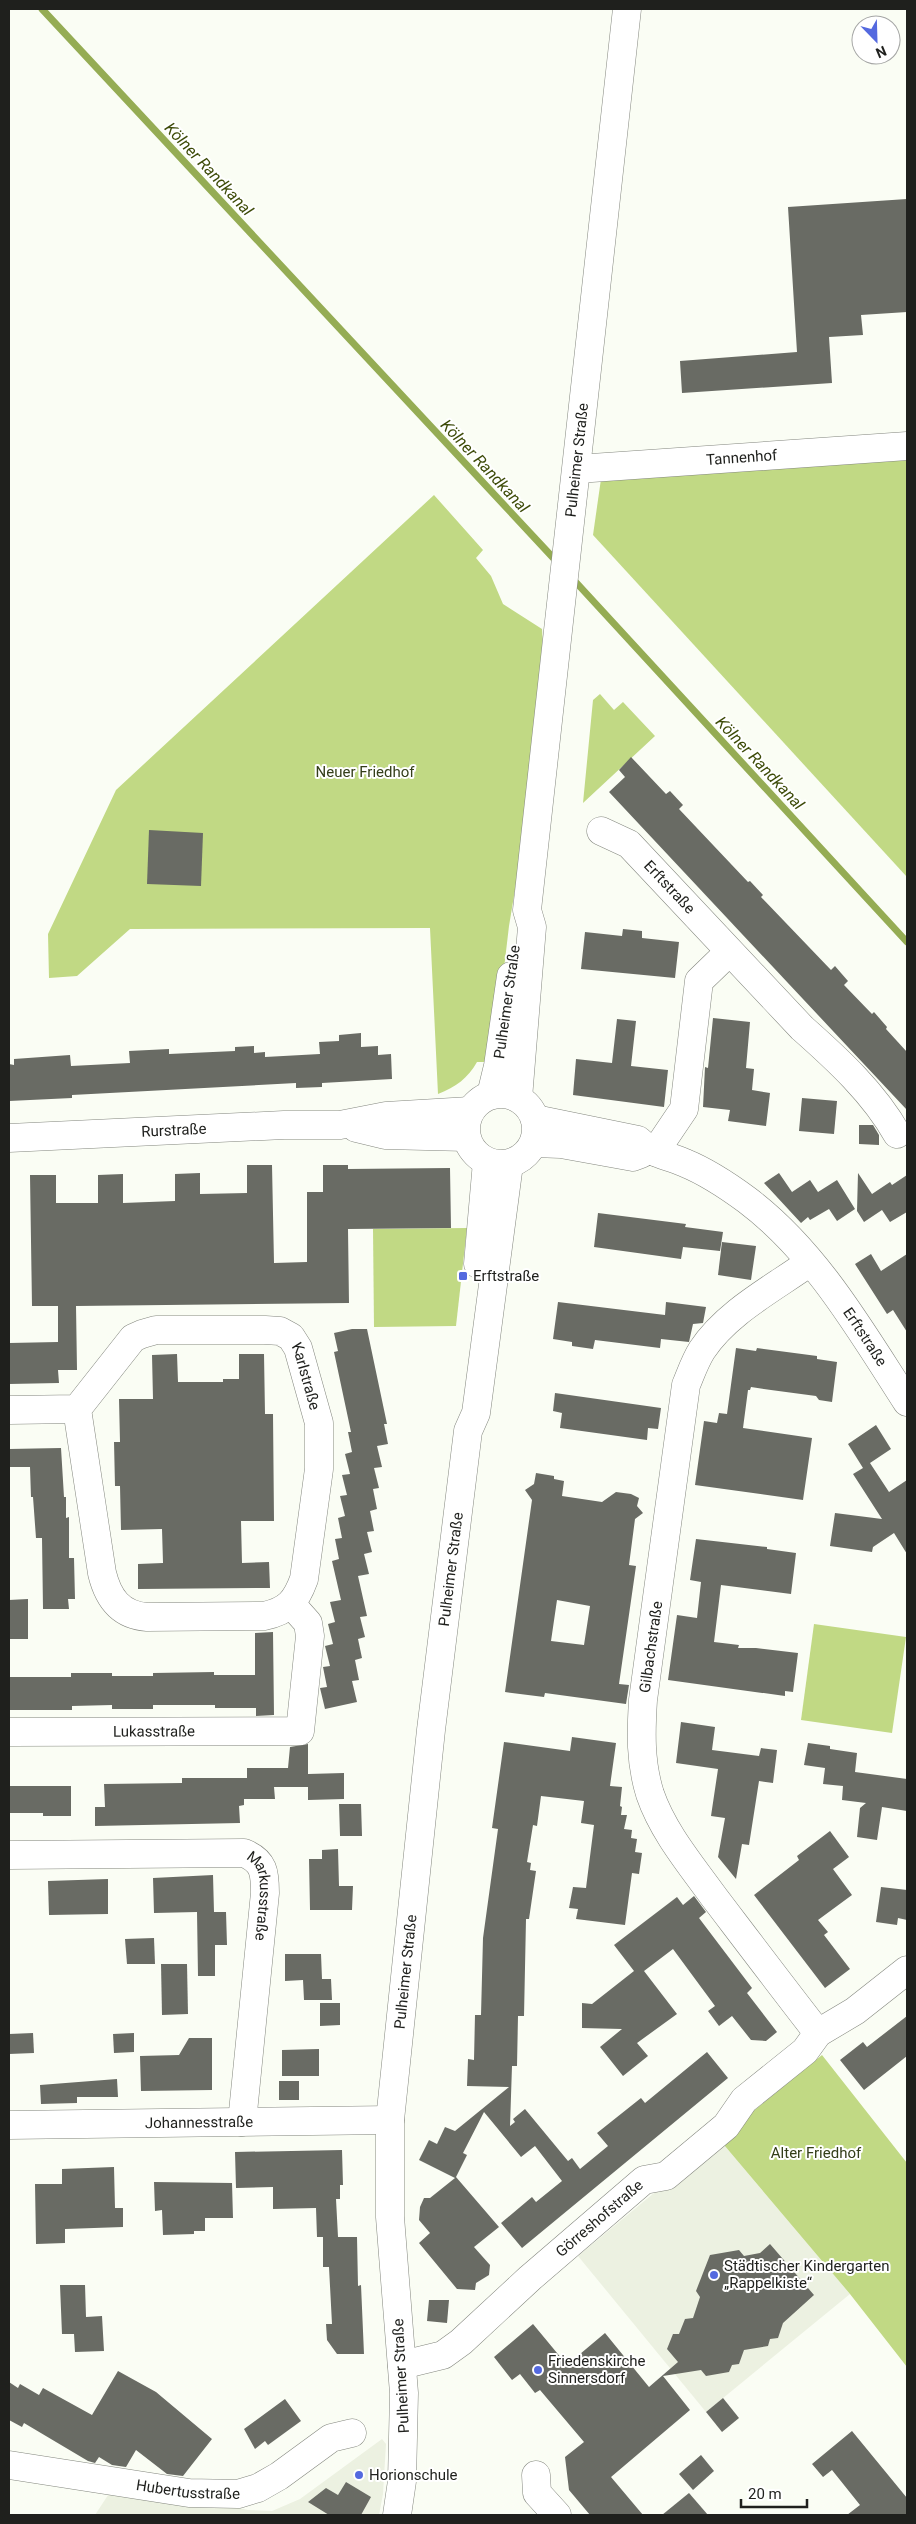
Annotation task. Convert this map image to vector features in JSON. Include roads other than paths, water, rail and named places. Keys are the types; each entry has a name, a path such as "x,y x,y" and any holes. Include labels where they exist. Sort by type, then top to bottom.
{"street":[{"name":"Pulheimer Straße","path":"492,1095 518,927 527,910 627,9"},
{"name":"Tannenhof","path":"577,469 907,446"},
{"name":"Erftstraße","path":"601,831 629,844 729,952 879,1105 897,1134"},
{"name":"Pulheimer Straße","path":"518,1098 532,927 527,910"},
{"path":"652,1152 684,1109 699,981 729,952"},
{"path":"505,1094 518,1098 528,1107 534,1131 520,1160 498,1163 474,1152 468,1124 479,1101 492,1095 505,1094"},
{"name":"Rurstraße","path":"9,1138 284,1125 340,1125 386,1116 468,1124"},
{"name":"Erftstraße","path":"534,1131 638,1140 652,1152 686,1163 737,1193 777,1227 810,1262 855,1321 907,1402"},
{"name":"Pulheimer Straße","path":"397,2515 402,2481 404,2435 402,2365 390,2217 390,2120 431,1730 468,1431 462,1415 498,1163"},
{"name":"Gilbachstraße","path":"810,1262 750,1304 716,1334 702,1350 686,1385 643,1700 641,1737 642,1758 651,1794 670,1835 818,2033"},
{"name":"Karlstraße","path":"77,1409 133,1338 142,1334 156,1330 265,1330 280,1331 291,1336 303,1358 319,1423 320,1447 304,1579 298,1596 291,1604"},
{"path":"9,1410 77,1409 102,1573 106,1590 119,1608 138,1616 264,1616 279,1613 291,1604"},
{"name":"Lukasstraße","path":"9,1732 300,1731 310,1636 308,1623 291,1604"},
{"name":"Markusstraße","path":"9,1855 244,1853 260,1862 264,1869 265,1892 242,2122"},
{"name":"Görreshofstraße","path":"402,2365 443,2355 461,2342 530,2278 644,2180 666,2176 726,2126 744,2100 805,2051 818,2033 855,2011 907,1970"},
{"name":"Johannesstraße","path":"9,2125 390,2120"},
{"name":"Hubertusstraße","path":"9,2465 189,2492 238,2494 258,2488 279,2476 332,2438 352,2433"},
{"path":"536,2475 537,2493 558,2515"}],"waterway":[{"name":"Kölner Randkanal","path":"42,9 558,563"},
{"name":"Kölner Randkanal","path":"572,578 907,942"}],"place":[{"name":"Erftstraße","path":"463,1276"},
{"name":"Städtischer Kindergarten „Rappelkiste“","path":"714,2275"},
{"name":"Friedenskirche Sinnersdorf","path":"538,2370"},
{"name":"Horionschule","path":"359,2475"}],"park label":[{"name":"Neuer Friedhof","path":"365,772"},
{"name":"Alter Friedhof","path":"816,2153"}]}
